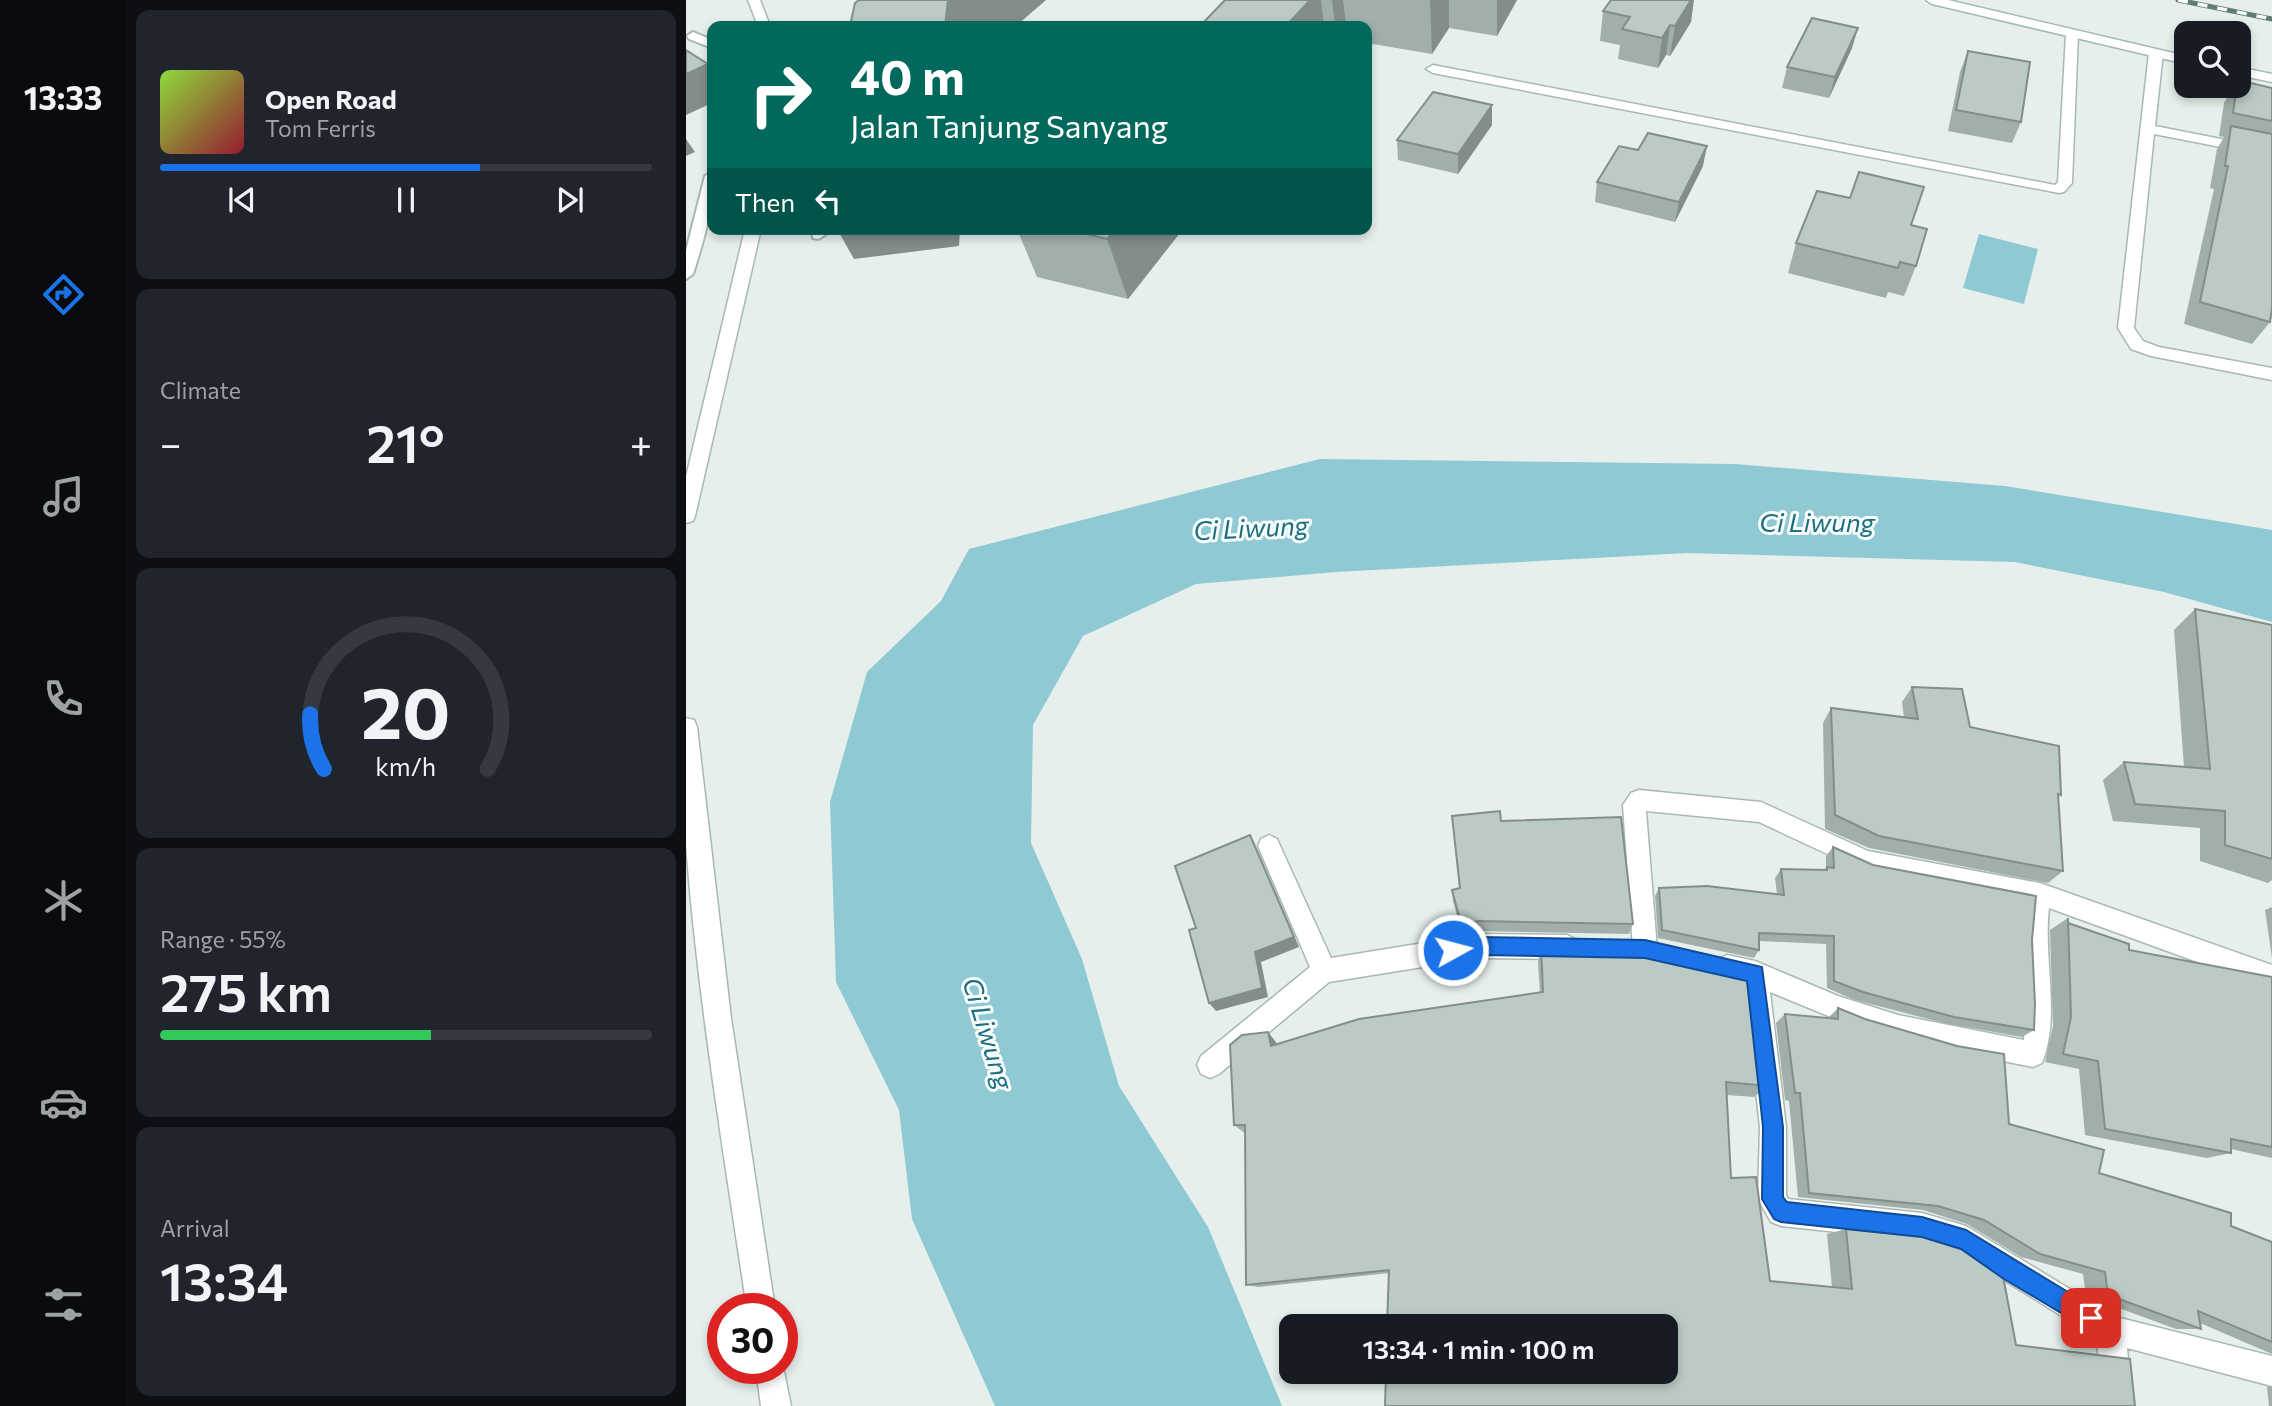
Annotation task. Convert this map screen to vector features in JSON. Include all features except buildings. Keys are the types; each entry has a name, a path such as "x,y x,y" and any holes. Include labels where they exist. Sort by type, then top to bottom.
{"street":[{"path":"754,0 762,21"},
{"path":"1932,0 2174,57"},
{"path":"1433,69 2059,189 2065,183 2072,34"},
{"path":"2156,53 2126,328 2137,345 2157,352 2272,374 2272,359"},
{"path":"2251,74 2272,78"},
{"path":"2146,128 2272,153"},
{"path":"686,516 752,235"},
{"path":"686,727 695,835 725,1081 758,1293"},
{"path":"1645,949 1634,805 1640,800 1761,812 1866,861 2040,894 2271,983"},
{"path":"1269,846 1324,971"},
{"path":"1706,962 1755,974 1854,1014 1943,1040 2034,1055 2040,1038 2035,962 2036,914 2040,894"},
{"path":"1210,1065 1324,971 1479,946 1590,948"},
{"path":"1618,948 1645,949 1670,954"},
{"path":"1755,974 1773,1127 1772,1199 1781,1212 1922,1227 1966,1240 2012,1272 2111,1330 2272,1371"},
{"path":"2111,1330 2117,1406"},
{"path":"773,1384 776,1406"}],"lane":[{"path":"693,36 707,42"},
{"path":"686,274 707,199"}],"water":[{"path":"1979,234 2038,249 2024,304 1963,288"},
{"name":"Ci Liwung","path":"1320,459 1735,464 2005,486 2272,530 2272,622 2164,592 2015,562 1687,553 1336,572 1196,584 1083,636 1033,725 1031,843 1082,959 1119,1086 1208,1227 1282,1406 995,1406 912,1219 899,1110 836,982 830,802 867,672 941,601 969,549"}],"railway":[{"path":"2178,0 2272,19"}],"route":[{"path":"1453,950 1479,946 1645,949 1755,974 1773,1127 1772,1199 1781,1212 1922,1227 1966,1240 2012,1272 2091,1318"}]}
